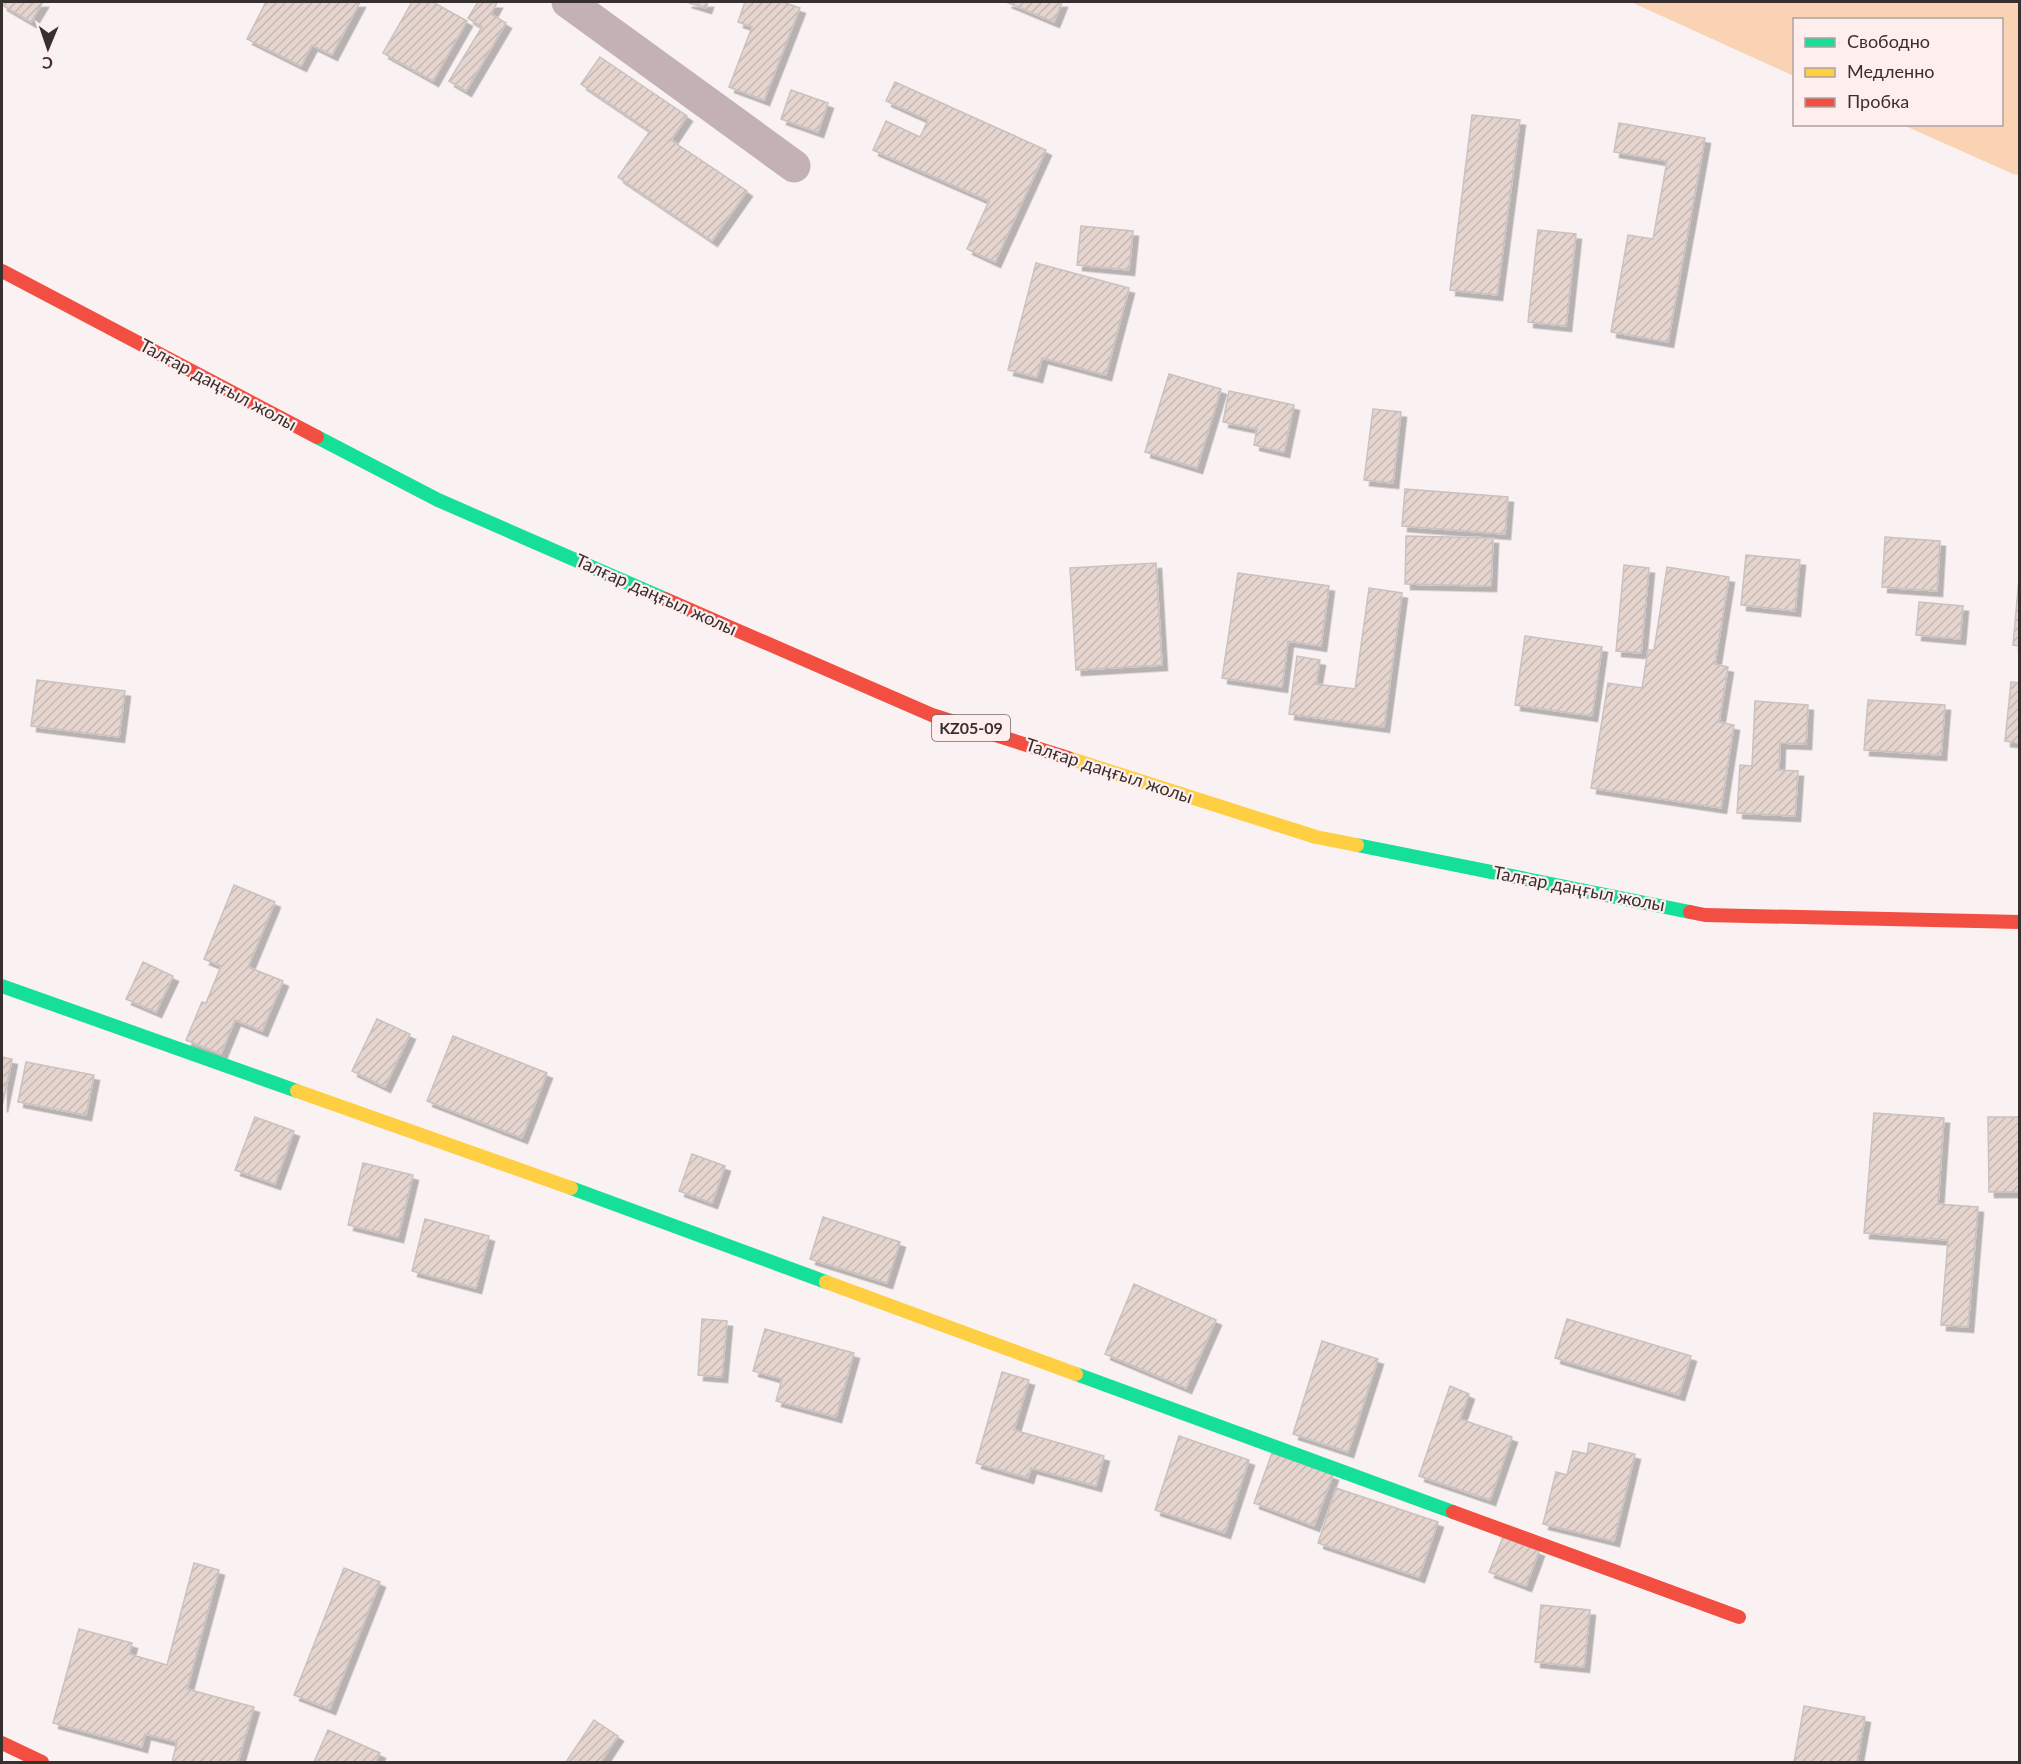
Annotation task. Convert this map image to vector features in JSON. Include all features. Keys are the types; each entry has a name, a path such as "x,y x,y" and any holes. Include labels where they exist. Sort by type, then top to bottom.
{"main road":[{"name":"Талғар даңғыл жолы","path":"2,271 438,500 932,715 1316,837 1704,915 2019,922"},
{"path":"2,986 546,1179 1739,1617"},
{"path":"2,1743 42,1762"}],"street":[{"path":"568,2 794,166"}],"shaded area":[{"path":"1631,2 2019,2 2019,175 1905,126 2003,126 2003,18 1793,18 1793,76"}],"building":[{"path":"2,2 43,2 31,22 2,5"},
{"path":"266,2 360,2 332,55 312,45 301,66 247,39"},
{"path":"412,2 433,2 467,21 433,81 383,53"},
{"path":"478,2 497,3 491,14 506,23 466,91 449,81 482,27 468,18"},
{"path":"686,2 708,2 706,8"},
{"path":"745,2 782,2 800,8 764,100 729,87 752,27 738,22"},
{"path":"1006,2 1062,2 1054,22"},
{"path":"600,57 687,116 671,140 747,191 712,241 618,177 650,131 581,84"},
{"path":"895,82 1046,150 995,262 967,249 989,201 873,150 886,121 920,137 928,120 886,101"},
{"path":"791,90 828,103 818,132 781,119"},
{"path":"1472,115 1520,120 1497,295 1450,290"},
{"path":"1619,123 1705,138 1668,342 1611,332 1628,235 1653,239 1667,161 1614,152"},
{"path":"1081,226 1133,231 1129,270 1077,265"},
{"path":"1538,230 1576,234 1566,326 1528,322"},
{"path":"1036,263 1129,288 1106,375 1042,358 1037,377 1008,370"},
{"path":"1169,374 1221,389 1197,468 1145,452"},
{"path":"1229,391 1294,405 1284,452 1254,445 1257,429 1223,422"},
{"path":"1373,409 1401,412 1393,483 1364,480"},
{"path":"1405,489 1508,497 1505,534 1402,526"},
{"path":"1406,536 1493,538 1491,586 1405,584"},
{"path":"1885,537 1940,541 1937,591 1882,587"},
{"path":"1746,555 1800,560 1795,611 1741,605"},
{"path":"1156,563 1162,665 1076,670 1070,568"},
{"path":"1624,565 1649,568 1641,653 1616,651"},
{"path":"1667,567 1729,577 1715,664 1728,667 1719,722 1734,725 1721,808 1591,788 1608,683 1642,688 1648,650 1654,650"},
{"path":"2020,567 2020,646 2013,645"},
{"path":"1238,573 1329,586 1321,646 1288,641 1282,687 1222,678"},
{"path":"1369,588 1402,593 1384,727 1289,714 1297,656 1320,660 1316,684 1355,689"},
{"path":"1919,602 1963,606 1960,639 1916,635"},
{"path":"1525,636 1602,647 1592,716 1515,705"},
{"path":"37,680 125,691 119,737 31,726"},
{"path":"2011,682 2020,683 2020,743 2005,741"},
{"path":"1868,700 1945,705 1941,755 1864,750"},
{"path":"1755,701 1808,705 1806,744 1780,743 1779,770 1798,771 1795,816 1737,813 1740,765 1752,766"},
{"path":"234,885 275,902 248,967 283,981 262,1031 235,1020 221,1054 186,1040 202,1002 206,1003 221,966 204,959"},
{"path":"143,962 173,976 156,1012 126,999"},
{"path":"377,1019 410,1034 385,1087 352,1071"},
{"path":"453,1036 547,1073 522,1138 427,1101"},
{"path":"2,1057 12,1059 2,1107"},
{"path":"26,1062 94,1075 86,1115 18,1102"},
{"path":"1874,1113 1944,1118 1938,1204 1978,1207 1968,1327 1941,1325 1948,1240 1864,1233"},
{"path":"255,1117 294,1131 275,1184 235,1170"},
{"path":"1988,1117 2020,1117 2020,1192 1989,1192"},
{"path":"692,1154 725,1166 712,1203 679,1191"},
{"path":"363,1163 413,1175 398,1237 348,1225"},
{"path":"823,1217 900,1242 887,1283 810,1259"},
{"path":"425,1219 489,1236 476,1288 412,1271"},
{"path":"1134,1284 1216,1320 1186,1388 1105,1354"},
{"path":"702,1319 727,1321 722,1377 698,1375"},
{"path":"1567,1319 1691,1356 1679,1395 1555,1358"},
{"path":"765,1329 854,1353 836,1417 776,1401 782,1379 753,1371"},
{"path":"1322,1341 1378,1359 1348,1452 1293,1434"},
{"path":"1002,1372 1029,1380 1014,1430 1104,1456 1096,1486 1031,1468 1028,1478 976,1463"},
{"path":"1450,1386 1469,1394 1460,1419 1512,1437 1490,1500 1419,1476"},
{"path":"1179,1436 1249,1460 1225,1533 1155,1510"},
{"path":"1589,1443 1635,1454 1614,1541 1543,1524 1556,1472 1567,1475 1573,1451 1587,1454"},
{"path":"1272,1453 1333,1475 1314,1526 1254,1503"},
{"path":"1336,1488 1438,1522 1419,1577 1318,1543"},
{"path":"1503,1537 1539,1551 1526,1586 1489,1572"},
{"path":"194,1563 219,1570 187,1689 254,1707 238,1762 172,1762 177,1742 145,1734 142,1747 53,1723 79,1629 132,1643 129,1654 167,1665"},
{"path":"344,1568 380,1582 330,1709 294,1695"},
{"path":"1541,1605 1590,1610 1584,1667 1535,1662"},
{"path":"1804,1706 1865,1717 1857,1762 1794,1762"},
{"path":"594,1720 618,1736 601,1762 566,1762"},
{"path":"328,1730 380,1753 376,1762 314,1762"}],"traffic: fast":[{"path":"317,437 438,500 665,599"},
{"path":"1357,845 1690,912"},
{"path":"2,986 297,1091"},
{"path":"571,1188 826,1282"},
{"path":"1076,1374 1453,1512"}],"traffic: slow":[{"path":"1068,758 1316,837 1357,845"},
{"path":"297,1091 571,1188"},
{"path":"826,1282 1076,1374"}],"traffic: jam":[{"path":"2,271 317,437"},
{"path":"665,599 932,715 1068,758"},
{"path":"1690,912 1705,915 2020,922"},
{"path":"1453,1512 1739,1617"},
{"path":"2,1743 42,1762"}]}
